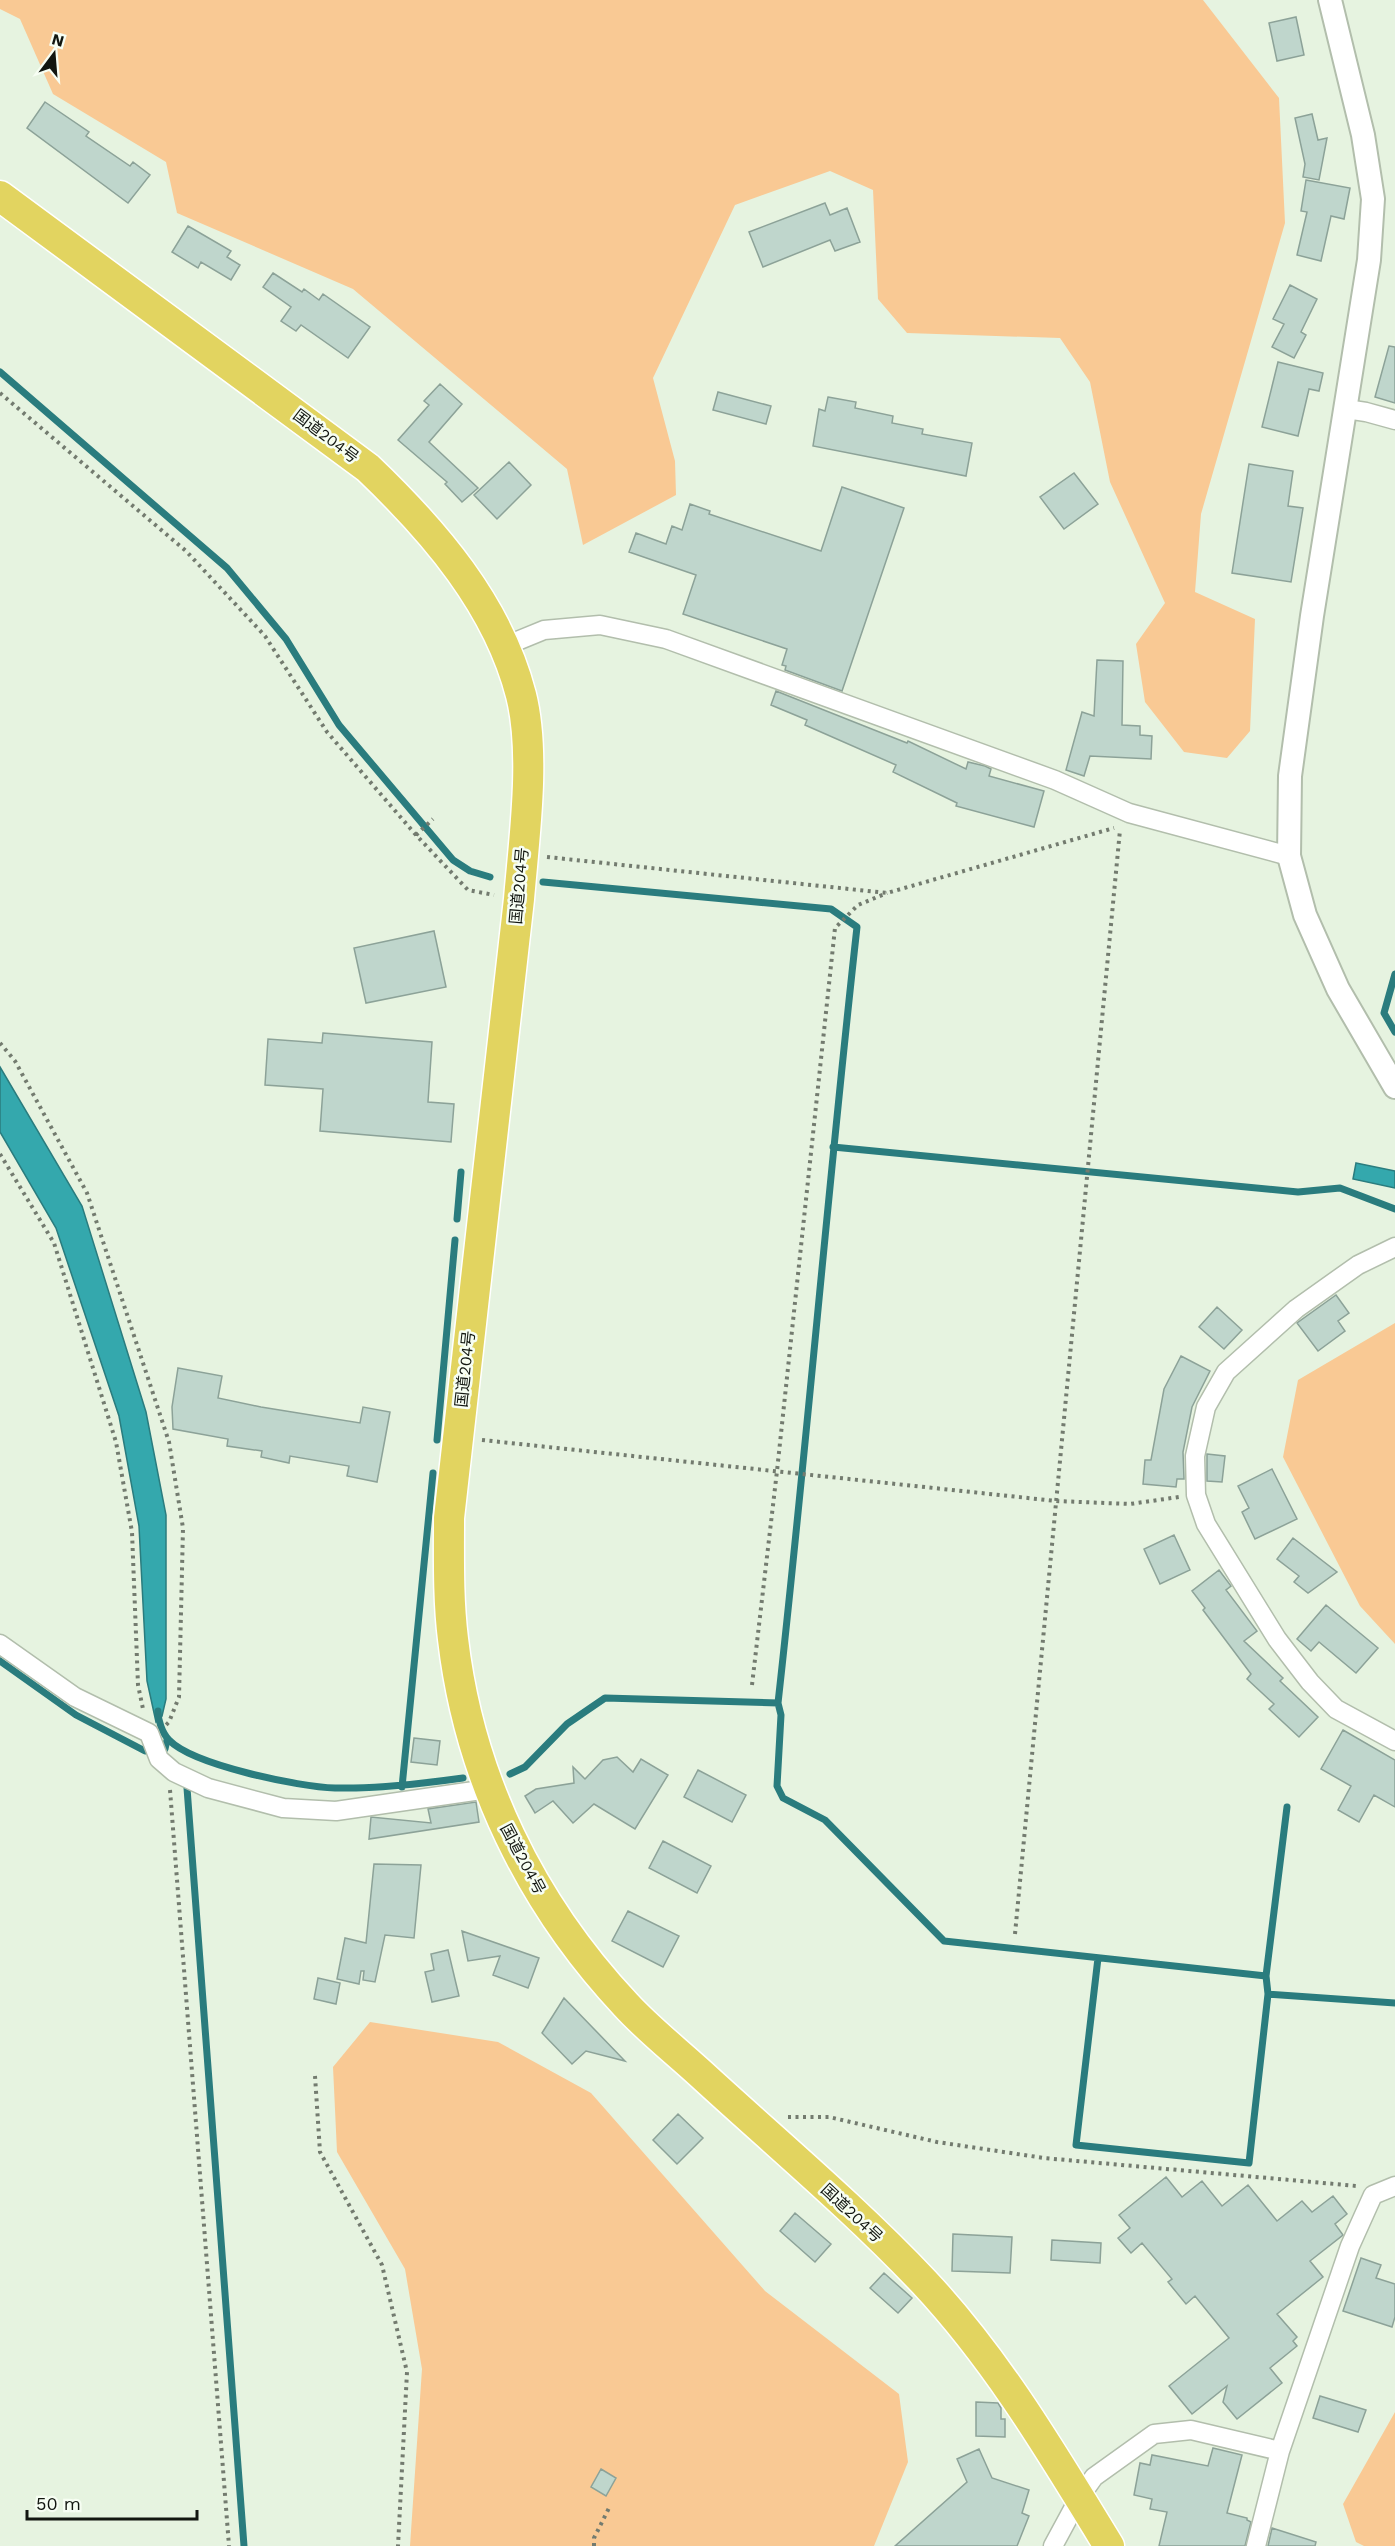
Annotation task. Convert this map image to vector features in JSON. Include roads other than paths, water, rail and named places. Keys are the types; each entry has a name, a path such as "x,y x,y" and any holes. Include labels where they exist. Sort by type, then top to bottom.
{"highway":[{"name":"国道204号","path":"0,196 368,468 411,509 448,555 482,603 505,646 522,697 527,753 522,855 519,899 449,1518 449,1577 453,1638 462,1696 488,1789 510,1838 540,1893 580,1952 627,2007 858,2217 923,2281 970,2334 1010,2387 1109,2546"}],"street":[{"path":"1330,0 1364,135 1373,199 1369,260 1312,616 1290,777 1289,856 1305,915 1338,989 1395,1087"},
{"path":"1346,409 1395,420"},
{"path":"505,646 544,630 600,625 666,639 1055,780 1129,813 1289,856"},
{"path":"1395,1247 1358,1265 1296,1309 1226,1372 1206,1407 1195,1456 1196,1495 1206,1524 1277,1639 1310,1682 1336,1709 1395,1741"},
{"path":"0,1644 75,1697 150,1737 159,1759 174,1772 207,1788 283,1808 336,1811 488,1789"},
{"path":"1256,2546 1280,2451 1350,2246 1373,2195 1395,2186"},
{"path":"1053,2546 1079,2498 1094,2477 1154,2434 1191,2430 1280,2451"}],"water":[{"path":"0,1067 82,1206 146,1412 166,1515 166,1699 162,1716 156,1722 147,1681 139,1526 119,1416 56,1228 0,1132"},
{"path":"1356,1163 1395,1171 1395,1188 1353,1179"}],"waterway":[{"path":"0,372 227,568 286,639 339,725 453,860 470,871 490,877"},
{"path":"543,882 831,909 857,927 778,1703 781,1715 777,1786 783,1798 825,1820 944,1941 1266,1976"},
{"path":"1395,974 1384,1013 1395,1032"},
{"path":"833,1147 1298,1192 1340,1188 1395,1209"},
{"path":"457,1219 461,1172"},
{"path":"437,1440 455,1240"},
{"path":"402,1787 433,1473"},
{"path":"0,1661 76,1715 145,1751 165,1749 167,1740"},
{"path":"510,1774 525,1767 567,1724 605,1698 778,1703"},
{"path":"158,1711 164,1734 182,1749 223,1766 273,1779 319,1787 351,1788 399,1786 463,1778"},
{"path":"187,1788 244,2546"},
{"path":"1287,1807 1266,1976 1268,1994 1395,2003"},
{"path":"1098,1958 1076,2145 1249,2163 1268,1994"}]}
